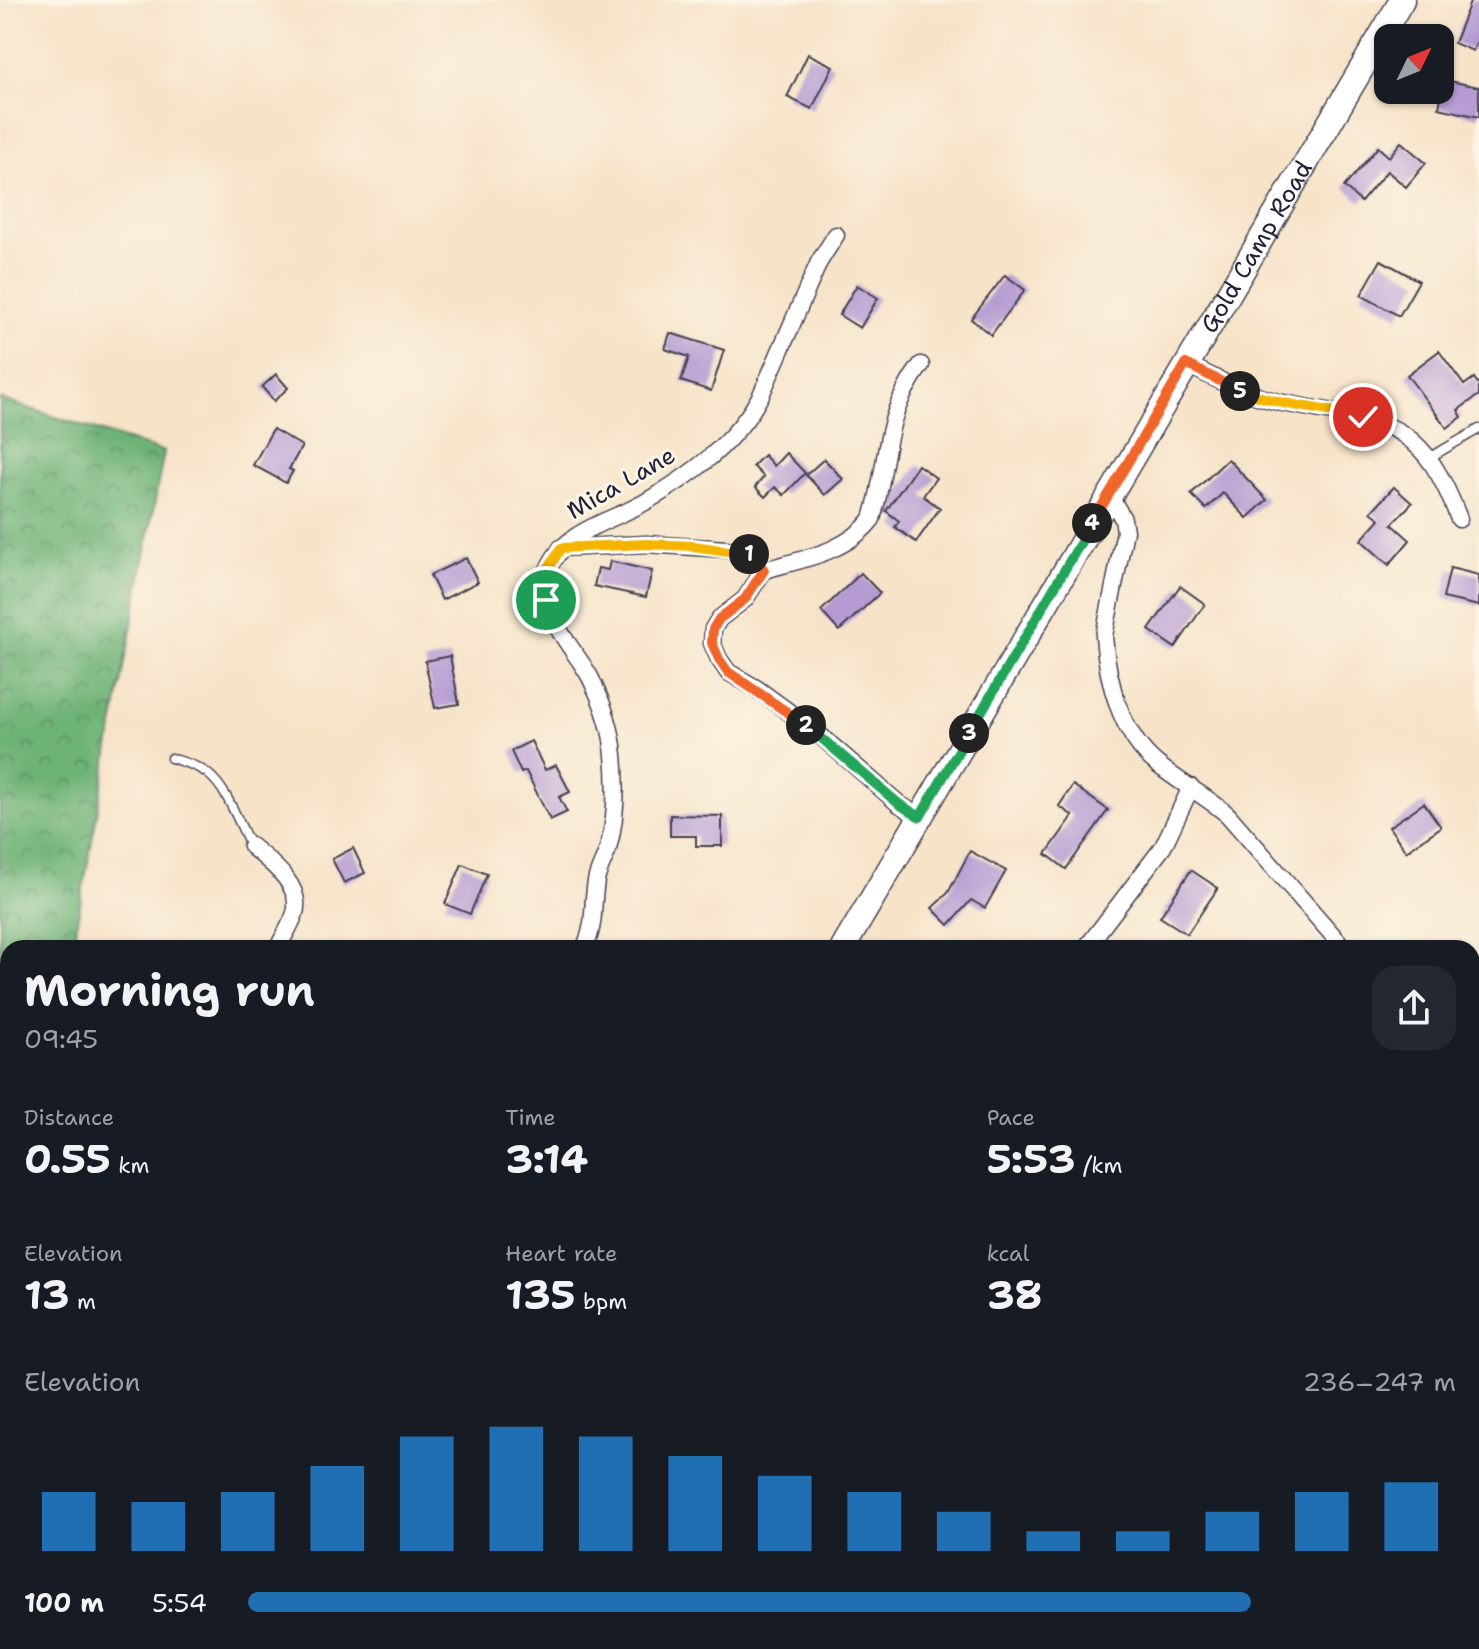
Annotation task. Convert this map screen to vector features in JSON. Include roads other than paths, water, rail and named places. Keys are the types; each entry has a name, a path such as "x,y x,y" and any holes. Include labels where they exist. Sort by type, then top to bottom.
{"street":[{"name":"Gold Camp Road","path":"848,940 1402,0"},
{"name":"Mica Lane","path":"586,940 595,911 596,880 608,848 616,811 613,745 592,681 560,632 546,600 548,569 561,548 578,534 615,519 670,486 733,436 761,395 819,262 836,235"},
{"path":"1186,364 1247,394 1375,420 1401,432 1429,458 1447,486 1459,519"},
{"path":"920,817 899,804 797,717 728,672 712,643 713,629 719,619 745,599 764,570 822,553 848,542 863,531 872,519 892,418 908,382 921,365"},
{"path":"1109,494 1123,519 1125,531 1104,636 1105,653 1124,721 1143,752 1228,815 1337,940"},
{"path":"561,548 646,544 727,549 755,557 764,570"},
{"path":"1092,940 1163,847 1191,787"},
{"path":"251,846 270,862 295,894 296,909 282,940"}],"lane":[{"path":"1429,458 1479,429"},
{"path":"171,758 198,767 210,775 251,846"}]}
